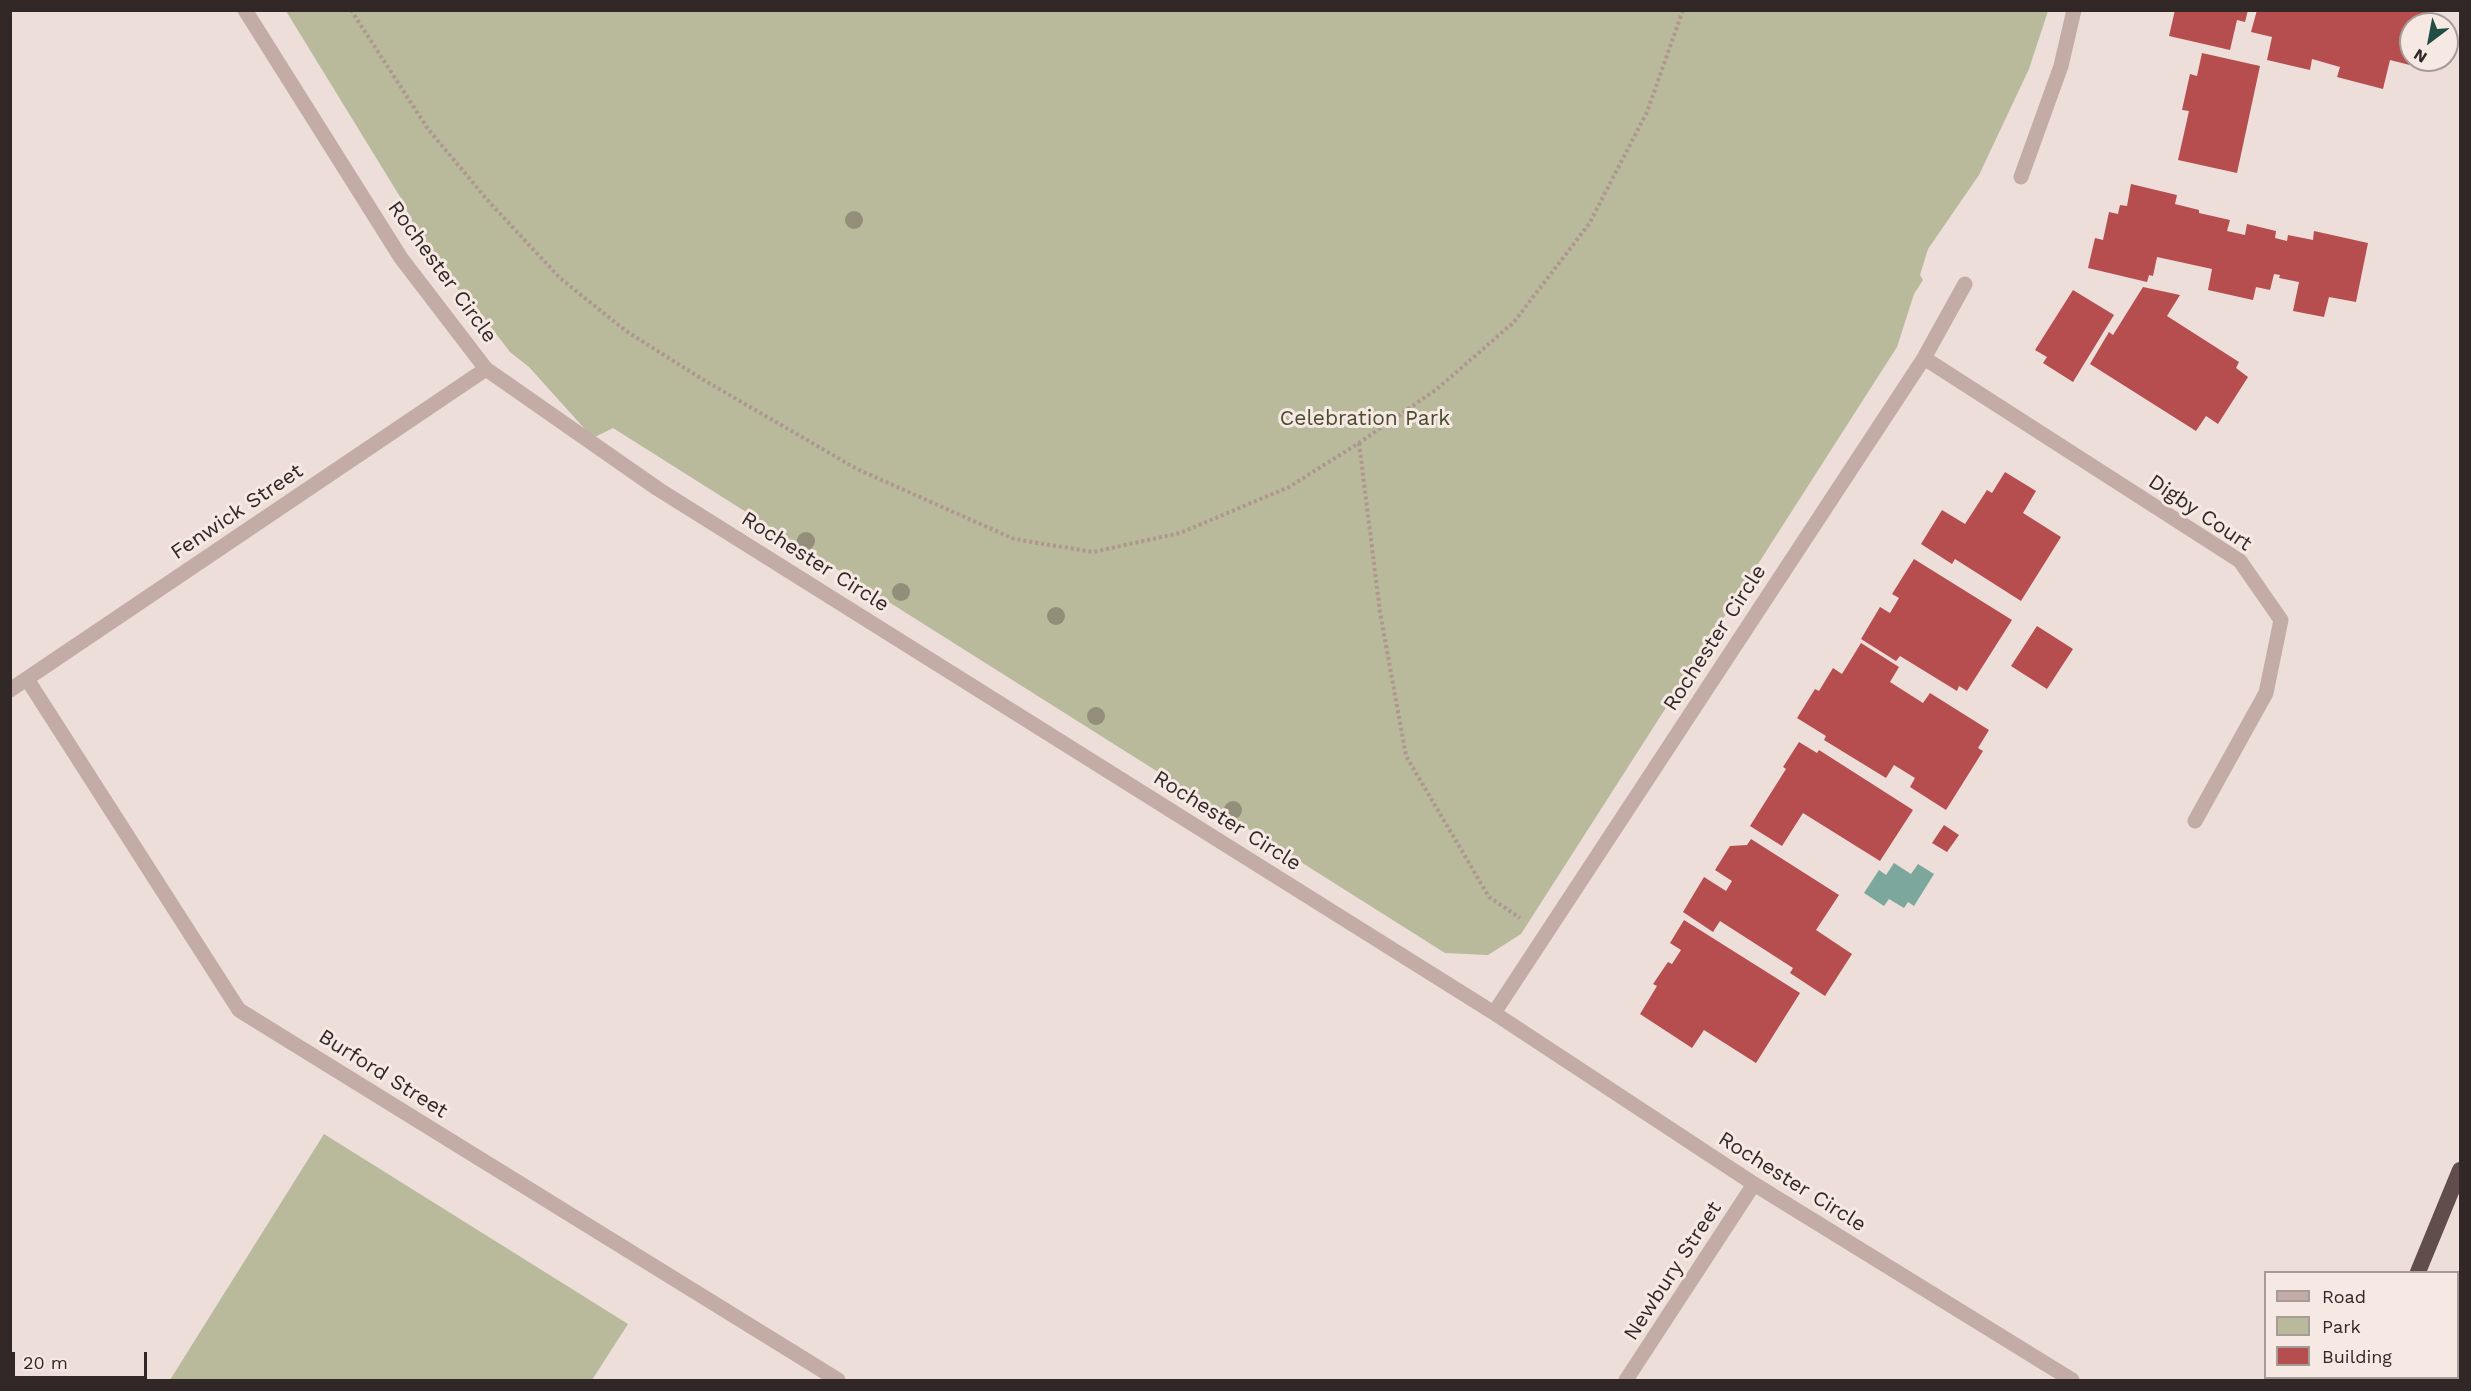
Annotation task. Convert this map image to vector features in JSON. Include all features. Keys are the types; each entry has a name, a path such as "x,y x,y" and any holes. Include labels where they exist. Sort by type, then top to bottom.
{"highway":[{"path":"2418,1271 2460,1170"}],"street":[{"name":"Rochester Circle","path":"244,10 401,258 486,369 658,489 1494,1013 1755,1184 2072,1380"},
{"path":"2021,177 2061,66 2074,10"},
{"name":"Rochester Circle","path":"1494,1013 1924,358 1965,284"},
{"name":"Digby Court","path":"1924,358 2240,561 2281,620 2266,693 2195,821"},
{"name":"Fenwick Street","path":"10,690 486,369"},
{"name":"Burford Street","path":"27,679 239,1010 838,1380"},
{"name":"Newbury Street","path":"1626,1380 1755,1184"}],"path":[{"path":"351,10 428,129 490,203 560,278 618,325 702,379 857,469 1014,539 1093,552 1180,533 1289,487 1359,443 1437,389 1514,322 1589,224 1647,112 1683,10"},
{"path":"1359,443 1380,612 1406,756 1489,897 1546,935"}],"green space":[{"name":"Celebration Park","path":"286,11 2048,11 2029,69 1979,175 1928,249 1920,275 1923,280 1914,294 1897,347 1521,934 1488,955 1445,953 613,428 593,438 529,367 510,352 480,313 429,258 402,200"},
{"path":"324,1134 628,1324 592,1380 170,1380"}],"water":[{"path":"1894,863 1911,874 1918,864 1934,874 1914,906 1908,902 1904,908 1889,899 1884,906 1864,893 1879,870 1886,875"}],"building":[{"path":"2175,10 2248,10 2245,22 2237,20 2230,50 2169,36"},
{"path":"2257,10 2430,10 2430,12 2399,12 2399,62 2390,60 2383,89 2337,77 2340,67 2312,59 2310,70 2267,60 2272,37 2251,32"},
{"path":"2202,53 2260,66 2237,173 2178,160 2189,111 2182,110 2190,74 2197,76"},
{"path":"2131,184 2177,195 2175,204 2199,210 2199,213 2230,220 2227,231 2245,235 2247,224 2276,231 2275,238 2287,241 2288,235 2313,240 2314,231 2368,243 2356,302 2329,297 2324,317 2293,311 2299,282 2279,278 2280,275 2274,274 2270,290 2256,287 2253,300 2208,290 2212,269 2157,257 2153,276 2149,275 2147,282 2088,268 2095,238 2103,240 2109,212 2118,214 2120,205 2127,206"},
{"path":"2143,287 2180,295 2167,316 2239,362 2236,368 2248,377 2218,424 2206,416 2196,431 2090,364 2109,332 2113,335"},
{"path":"2073,290 2114,315 2073,382 2043,363 2047,357 2035,350"},
{"path":"2005,472 2036,491 2023,513 2061,537 2021,601 1955,559 1952,564 1921,544 1942,510 1965,524 1987,490 1992,493"},
{"path":"1914,559 2012,620 1967,691 1959,686 1957,691 1900,656 1896,661 1861,639 1880,607 1890,613 1899,598 1892,594"},
{"path":"2037,626 2073,649 2047,689 2011,666"},
{"path":"1861,643 1899,667 1890,682 1923,703 1930,693 1989,730 1978,748 1983,751 1946,810 1910,787 1915,778 1894,765 1886,778 1824,740 1826,736 1797,718 1815,689 1819,691 1833,668 1842,674"},
{"path":"1799,742 1817,753 1819,750 1913,810 1880,861 1803,813 1782,846 1750,826 1786,769 1783,767"},
{"path":"1944,825 1959,835 1947,852 1932,843"},
{"path":"1751,839 1839,895 1816,930 1852,954 1825,996 1790,973 1793,968 1720,921 1713,932 1683,912 1704,877 1726,891 1732,881 1715,870 1730,846 1747,845"},
{"path":"1684,920 1800,993 1756,1063 1704,1030 1692,1048 1640,1014 1657,986 1653,984 1668,962 1672,964 1681,950 1670,943"}]}
